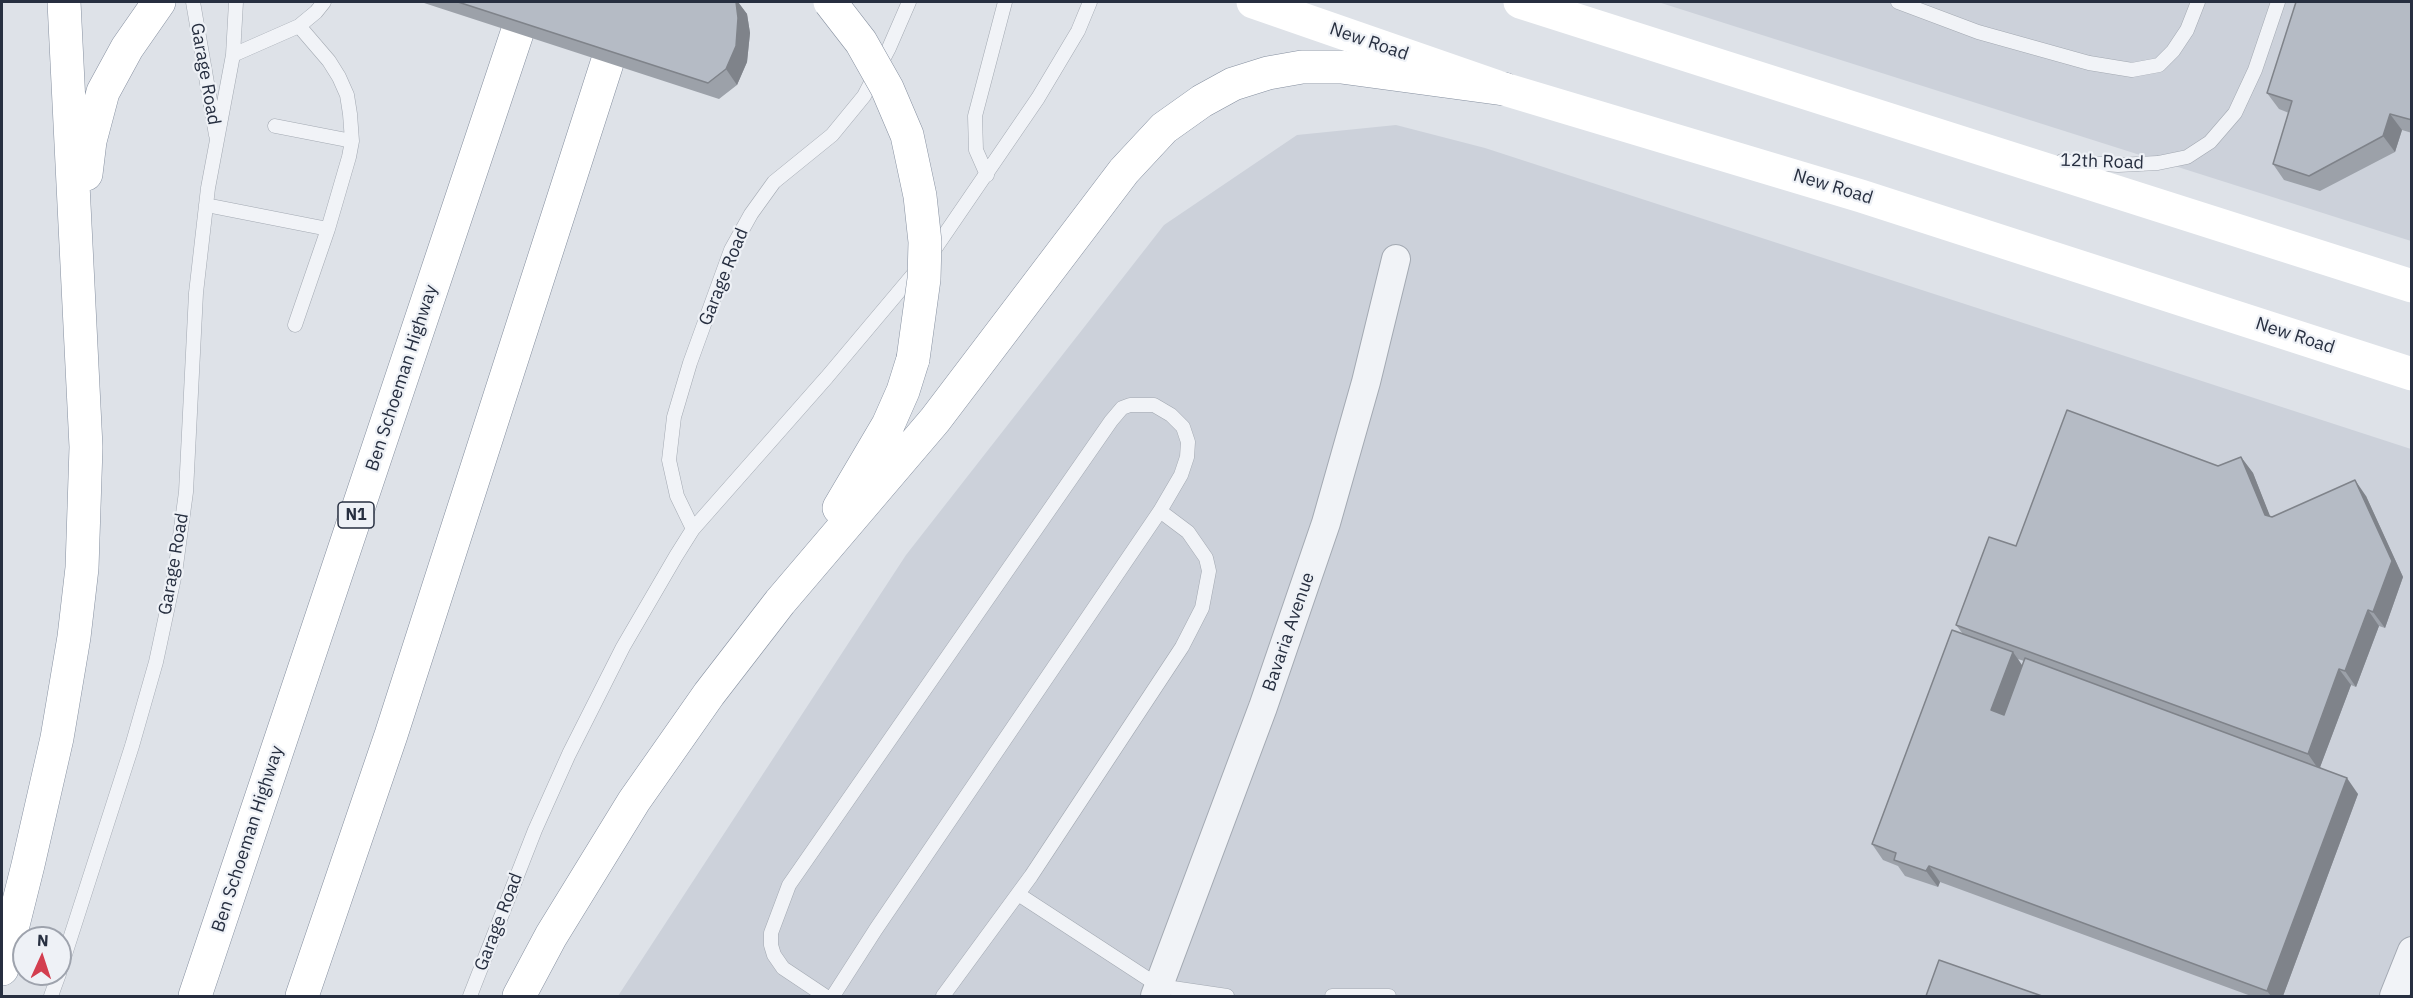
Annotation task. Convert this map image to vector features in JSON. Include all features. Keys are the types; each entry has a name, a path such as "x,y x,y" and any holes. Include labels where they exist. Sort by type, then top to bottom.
{"main road":[{"path":"2,969 57,738 74,637 82,568 86,447 64,2"},
{"path":"76,241 90,141 103,92 127,48 159,2"},
{"path":"780,602 860,475 888,425 903,392 913,359 924,279 925,242 920,196 907,135 882,79 861,42 830,2"},
{"name":"New Road","path":"1253,2 1504,89 1861,196 2412,374"},
{"path":"1520,2 2412,286"},
{"name":"Ben Schoeman Highway","path":"195,996 517,33"},
{"path":"302,996 398,712 607,63"},
{"path":"519,996 551,936 634,801 709,694 780,602 935,420 1124,171 1164,129 1202,101 1233,84 1269,73 1302,67 1341,67 1504,89"}],"street":[{"name":"Bavaria Avenue","path":"1157,991 1263,707 1326,523 1366,382 1396,259"},
{"path":"2394,996 2412,951"}],"lane":[{"name":"Garage Road","path":"193,2 217,146"},
{"name":"Garage Road","path":"72,932 132,746 156,662 175,573 186,492 196,293 206,205 233,56 236,2"},
{"path":"233,56 299,26 324,2"},
{"name":"Garage Road","path":"693,529 677,496 669,460 674,417 690,363 731,250 751,214 774,182 832,135 864,96 889,48 909,2"},
{"path":"987,175 976,150 975,116 1005,2"},
{"name":"Garage Road","path":"470,996 535,830 569,754 623,647 693,529 827,377 935,249 1038,98 1078,31 1090,2"},
{"path":"1898,2 1978,32 2089,63 2132,70 2159,65 2173,51 2187,30 2198,2"},
{"name":"12th Road","path":"2012,158 2118,165 2158,163 2187,157 2210,142 2235,113 2254,70 2278,2"},
{"path":"294,325 328,229 352,141 347,95 339,77 329,61 299,26"},
{"path":"275,126 352,141"},
{"path":"206,205 328,229"},
{"path":"825,996 783,968 774,955 771,933 789,885 1111,421 1122,408 1130,405 1154,405 1172,415 1183,427 1188,442 1187,457 1181,475 1160,511 876,929 833,996"},
{"path":"943,996 1018,894 1182,647 1202,608 1209,571 1206,558 1188,532 1160,511"},
{"path":"1018,894 1157,991 1227,996"},
{"path":"1332,996 1389,996"}],"shaded area":[{"path":"1658,2 2411,2 2411,241"},
{"path":"1396,125 1485,148 2411,449 2411,996 618,996 906,555 1164,225 1297,135"}],"building":[{"path":"458,2 736,2 738,18 736,46 726,69 708,83"},
{"path":"2296,2 2412,2 2412,120 2390,114 2383,136 2309,176 2273,164 2292,101 2267,93"},
{"path":"2067,410 2218,466 2241,457 2265,515 2272,517 2355,480 2392,561 2373,612 2368,610 2345,671 2339,669 2308,754 1956,625 1989,537 2016,546"},
{"path":"1952,630 2013,652 1991,710 2004,715 2025,658 2347,778 2267,991 1929,866 1926,871 1894,860 1896,853 1872,844"},
{"path":"1939,960 2042,996 1926,996"}]}
